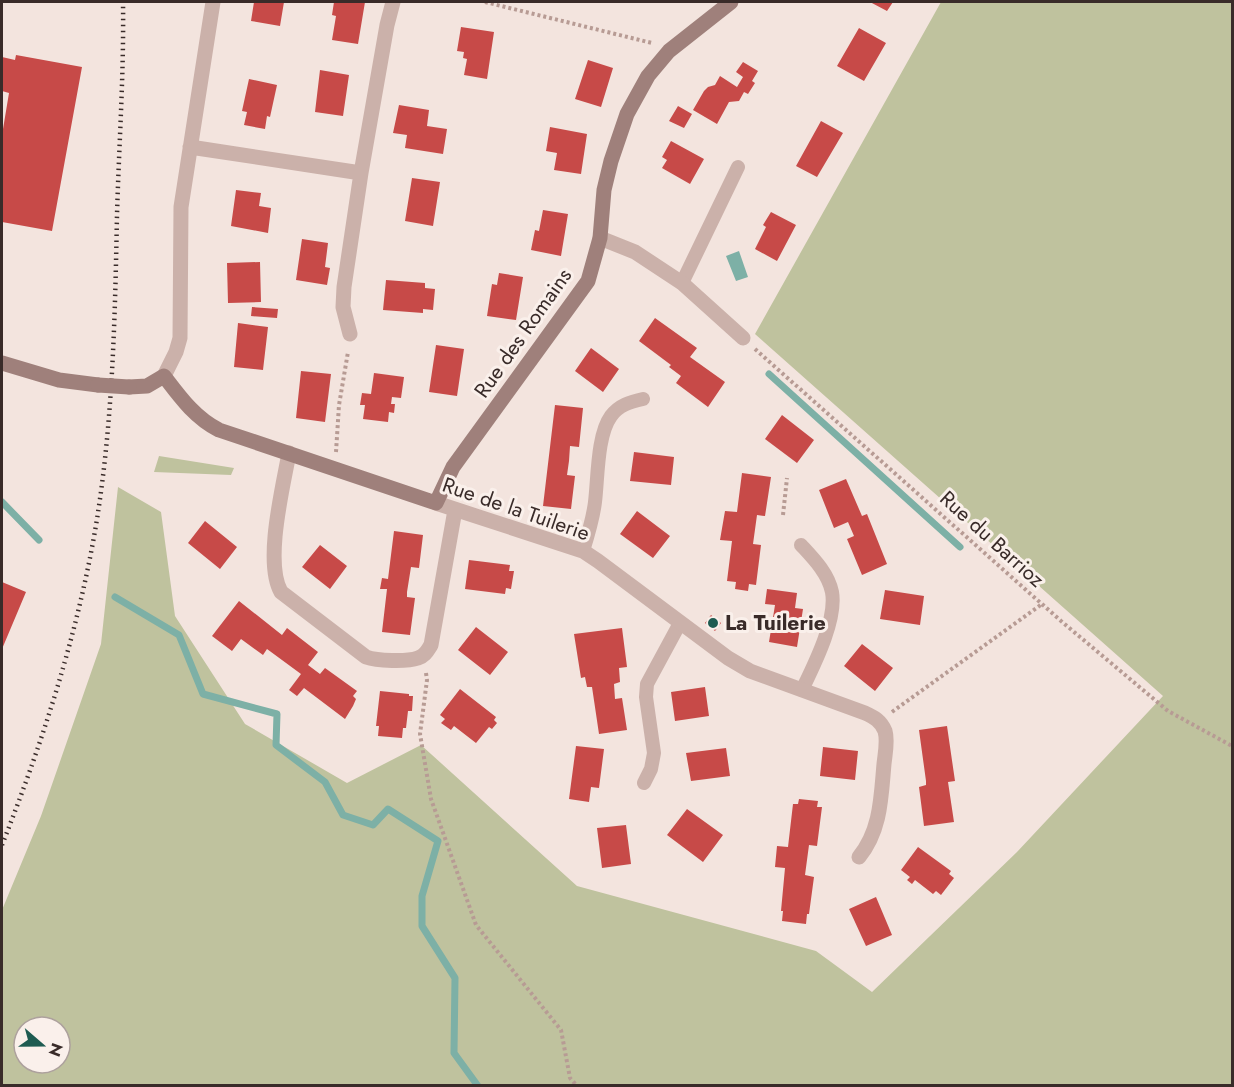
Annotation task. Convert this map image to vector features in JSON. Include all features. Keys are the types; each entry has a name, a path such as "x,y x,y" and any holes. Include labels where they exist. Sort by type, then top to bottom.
{"street":[{"path":"2,363 58,380 98,385 147,386 164,376 176,352 182,325 181,207 213,2"},
{"path":"350,334 343,307 343,296 361,173 393,2"},
{"name":"Rue des Romains","path":"436,504 453,467 588,281 600,238 604,190 621,130 648,76 669,51 731,2"},
{"path":"190,147 361,173"},
{"path":"600,238 635,252 682,283 743,338"},
{"name":"Rue de la Tuilerie","path":"164,376 192,411 219,430 582,551 728,658 750,671 865,713 880,721"},
{"path":"289,453 274,550 275,575 281,592 366,657 374,660 418,659 426,654 430,645 455,510"},
{"path":"859,857 873,835 880,803 886,734 880,721"}],"lane":[{"path":"682,283 738,167"},
{"path":"582,551 593,516 604,431 611,416 621,406 643,399"},
{"path":"801,545 822,568 832,592 830,620 823,644 802,690"},
{"path":"644,783 651,769 654,753 646,697 647,684 680,623"}],"path":[{"path":"486,2 658,44 669,51"},
{"path":"335,470 339,405 350,334"},
{"name":"Rue du Barrioz","path":"743,338 1042,604 1168,711 1233,746"},
{"path":"783,515 787,478"},
{"path":"880,721 1042,604"},
{"path":"418,659 426,673 427,680 420,734 430,799 476,925 561,1030 570,1078 577,1086"}],"green space":[{"path":"941,2 1232,2 1232,1085 2,1085 2,910 41,816 101,644 118,487 161,512 175,616 245,724 347,783 421,745 577,886 816,951 872,992 1017,852 1163,696 755,334"},
{"path":"159,456 234,468 231,475 154,472"}],"water":[{"path":"739,251 748,277 736,281 726,256"}],"building":[{"path":"254,2 284,2 280,26 251,21"},
{"path":"334,2 365,2 358,44 332,40 336,16 332,15"},
{"path":"870,2 893,2 887,11"},
{"path":"461,27 494,32 487,79 464,75 467,59 463,58 464,52 457,51"},
{"path":"859,28 886,43 864,81 837,66"},
{"path":"16,55 82,67 52,231 2,222 2,135 9,93 2,91 2,57 15,60"},
{"path":"588,60 613,68 601,107 575,99"},
{"path":"743,62 758,71 752,81 755,83 748,94 744,92 739,101 729,102 717,124 693,110 704,91 715,85 720,76 737,87 743,77 736,72"},
{"path":"320,70 349,75 343,116 315,112"},
{"path":"249,79 277,85 265,129 244,125 247,112 242,111"},
{"path":"399,105 429,110 427,126 447,129 443,154 405,148 407,135 393,133"},
{"path":"678,106 692,114 684,128 669,121"},
{"path":"821,121 843,133 817,177 796,166"},
{"path":"550,127 587,134 581,174 554,170 557,153 546,151"},
{"path":"671,141 704,159 690,184 662,168 667,160 662,157"},
{"path":"412,178 440,182 433,226 405,221"},
{"path":"236,190 261,193 259,206 271,208 268,233 231,226"},
{"path":"543,210 568,214 561,256 531,250 535,230 539,231"},
{"path":"771,212 796,225 777,261 755,249 766,227 763,225"},
{"path":"302,239 328,243 325,267 330,268 327,285 296,280"},
{"path":"260,262 261,302 228,303 227,263"},
{"path":"499,273 523,277 516,320 487,316 492,284 497,285"},
{"path":"386,280 425,283 425,288 435,289 433,310 423,309 423,313 383,310"},
{"path":"252,307 278,309 277,318 251,316"},
{"path":"655,318 697,348 690,357 725,382 708,407 676,383 681,376 669,367 671,365 639,341"},
{"path":"238,323 268,327 263,370 234,367"},
{"path":"436,345 464,349 457,396 429,392"},
{"path":"591,348 619,369 603,392 575,371"},
{"path":"301,371 331,374 325,422 296,418"},
{"path":"374,373 404,377 401,398 392,397 391,404 395,404 394,413 389,412 388,422 363,419 365,405 360,405 362,393 371,394"},
{"path":"555,405 583,408 579,447 570,446 567,475 575,476 571,509 543,506"},
{"path":"782,415 814,440 797,463 765,439"},
{"path":"634,452 674,457 671,485 630,481"},
{"path":"742,473 771,477 765,516 757,515 753,544 761,545 756,585 749,584 748,591 735,589 736,582 727,581 732,541 720,540 725,511 737,512"},
{"path":"846,479 862,516 867,514 887,564 862,575 847,539 854,536 848,522 834,528 819,490"},
{"path":"637,511 670,536 653,558 620,534"},
{"path":"205,521 237,547 220,569 188,543"},
{"path":"394,531 423,535 419,568 411,567 407,592 407,597 415,598 410,635 382,632 387,589 380,589 382,578 388,579"},
{"path":"320,545 347,566 330,589 302,567"},
{"path":"469,560 510,565 509,571 514,571 511,589 506,588 505,594 465,589"},
{"path":"2,582 26,592 2,649"},
{"path":"767,589 797,593 795,608 803,609 797,647 769,642 775,605 765,604"},
{"path":"885,590 924,596 920,625 880,619"},
{"path":"239,601 282,635 287,628 318,652 308,665 320,674 325,668 357,691 353,696 356,699 353,706 345,719 304,688 297,696 289,690 301,674 267,649 263,655 241,639 232,651 212,636"},
{"name":"La Tuilerie","path":"711,615 721,623 715,631 705,623"},
{"path":"476,627 508,652 490,675 458,650"},
{"path":"622,628 627,667 619,668 620,682 614,684 615,699 622,698 627,730 599,734 592,687 587,687 585,677 581,678 574,634"},
{"path":"862,644 893,668 875,691 844,666"},
{"path":"705,687 709,716 675,721 671,692"},
{"path":"460,689 496,717 494,720 497,723 492,729 489,727 476,743 454,726 451,730 441,723 445,719 440,715"},
{"path":"380,691 413,696 412,711 408,711 402,738 378,736 379,726 376,726"},
{"path":"947,726 955,781 948,782 954,822 924,826 919,787 926,785 926,781 919,730"},
{"path":"576,746 604,749 599,788 591,787 589,802 569,799"},
{"path":"823,747 858,751 855,780 820,776"},
{"path":"726,748 730,776 691,781 686,753"},
{"path":"799,799 818,801 817,807 822,807 817,846 809,845 805,875 814,877 806,924 782,921 785,868 775,867 777,846 788,847 793,804 798,804"},
{"path":"687,809 723,835 703,862 667,835"},
{"path":"626,825 631,864 602,868 597,828"},
{"path":"918,847 951,871 949,874 954,878 941,895 936,891 933,894 915,880 912,884 907,880 910,877 901,870"},
{"path":"876,897 892,935 866,946 849,909"}],"waterway":[{"path":"769,374 960,547"},
{"path":"2,502 39,540"},
{"path":"115,597 179,635 203,694 277,714 276,745 325,782 343,815 373,825 388,809 438,841 422,896 422,926 455,978 454,1053 478,1086"}],"railway":[{"path":"2,845 32,766 70,644 97,519 107,443 112,367 123,2"}],"place":[{"name":"La Tuilerie","path":"713,623"}]}
